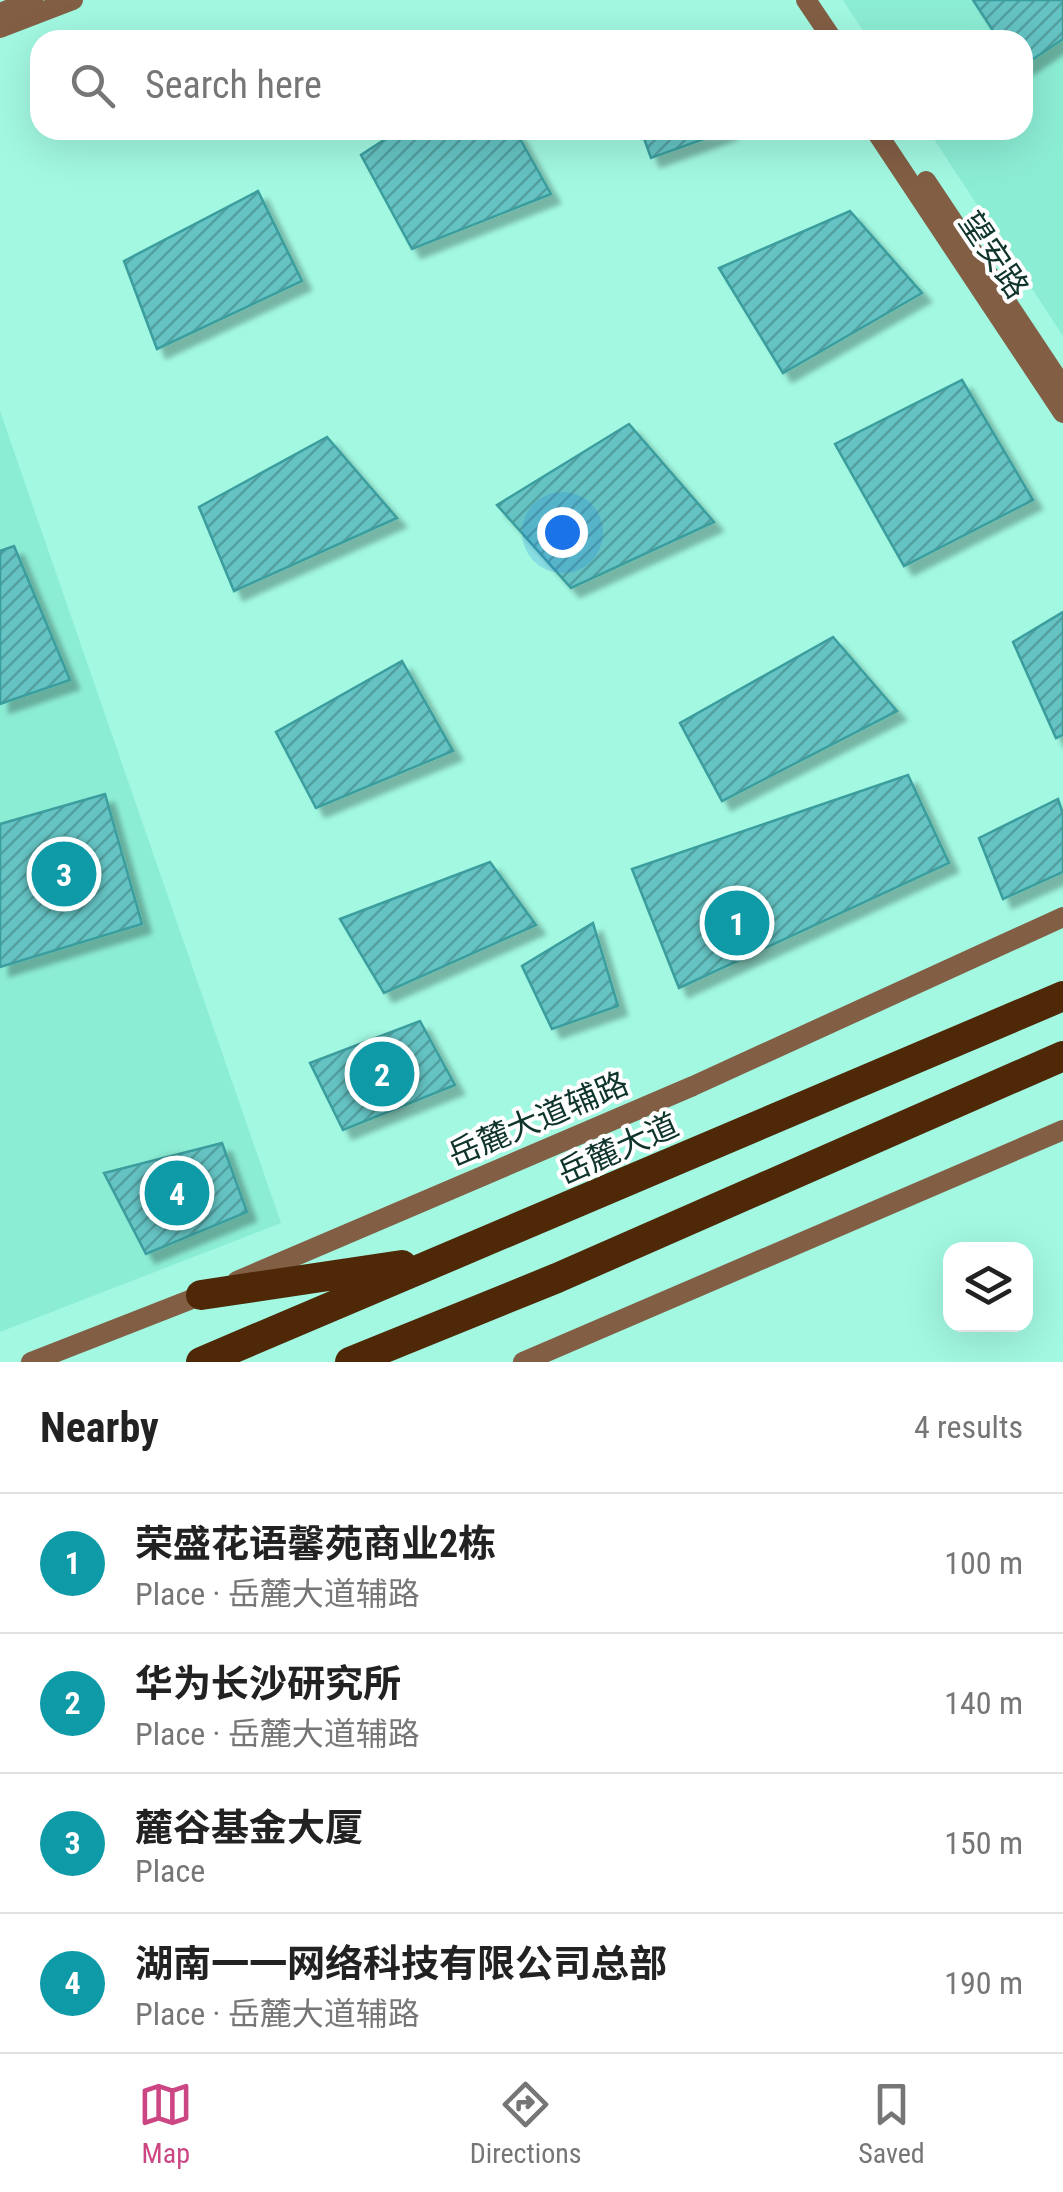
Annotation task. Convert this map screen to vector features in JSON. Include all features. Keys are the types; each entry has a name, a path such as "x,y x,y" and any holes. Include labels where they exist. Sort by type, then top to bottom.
{"highway":[{"name":"岳麓大道","path":"201,1362 1063,996"},
{"path":"350,1362 556,1278 1063,1056"},
{"path":"201,1296 450,1258"}],"main road":[{"path":"0,13 33,0"},
{"path":"0,28 73,0"},
{"path":"790,0 810,30"},
{"path":"806,0 826,30"},
{"name":"望安路","path":"882,140 1063,413"},
{"name":"望安路","path":"899,140 1063,388"},
{"name":"岳麓大道辅路","path":"30,1362 201,1296 693,1086 1063,917"},
{"path":"523,1362 1063,1130"}],"shaded area":[{"path":"843,0 1063,0 1063,336 935,140 1033,140 1033,30 862,30"},
{"path":"0,411 281,1223 0,1332"}],"building":[{"path":"973,0 1063,0 1063,39 1033,59 1033,30 992,30"},
{"path":"384,140 521,140 551,194 412,249 361,155"},
{"path":"645,140 701,140 651,158"},
{"path":"258,191 302,281 157,349 124,261"},
{"path":"850,211 922,293 783,373 719,268"},
{"path":"962,380 1033,500 904,566 835,444"},
{"path":"629,424 714,522 571,588 497,505"},
{"path":"327,437 397,518 234,591 199,507"},
{"path":"14,546 70,680 0,704 0,551"},
{"path":"1063,612 1063,735 1056,738 1013,642"},
{"path":"833,637 897,711 722,801 680,723"},
{"path":"402,661 453,751 316,808 276,732"},
{"path":"908,775 949,863 679,988 632,869"},
{"path":"105,794 142,924 0,967 0,824"},
{"path":"1058,799 1063,814 1063,872 1003,899 979,838"},
{"path":"490,862 536,925 384,993 340,919"},
{"path":"593,923 618,1006 552,1029 522,966"},
{"path":"420,1021 455,1085 343,1130 310,1063"},
{"path":"222,1143 247,1212 146,1254 104,1173"}],"place":[{"name":"麓谷基金大厦","path":"64,874"},
{"name":"荣盛花语馨苑商业2栋","path":"737,923"},
{"name":"华为长沙研究所","path":"382,1074"},
{"name":"湖南一一网络科技有限公司总部","path":"177,1193"}]}
